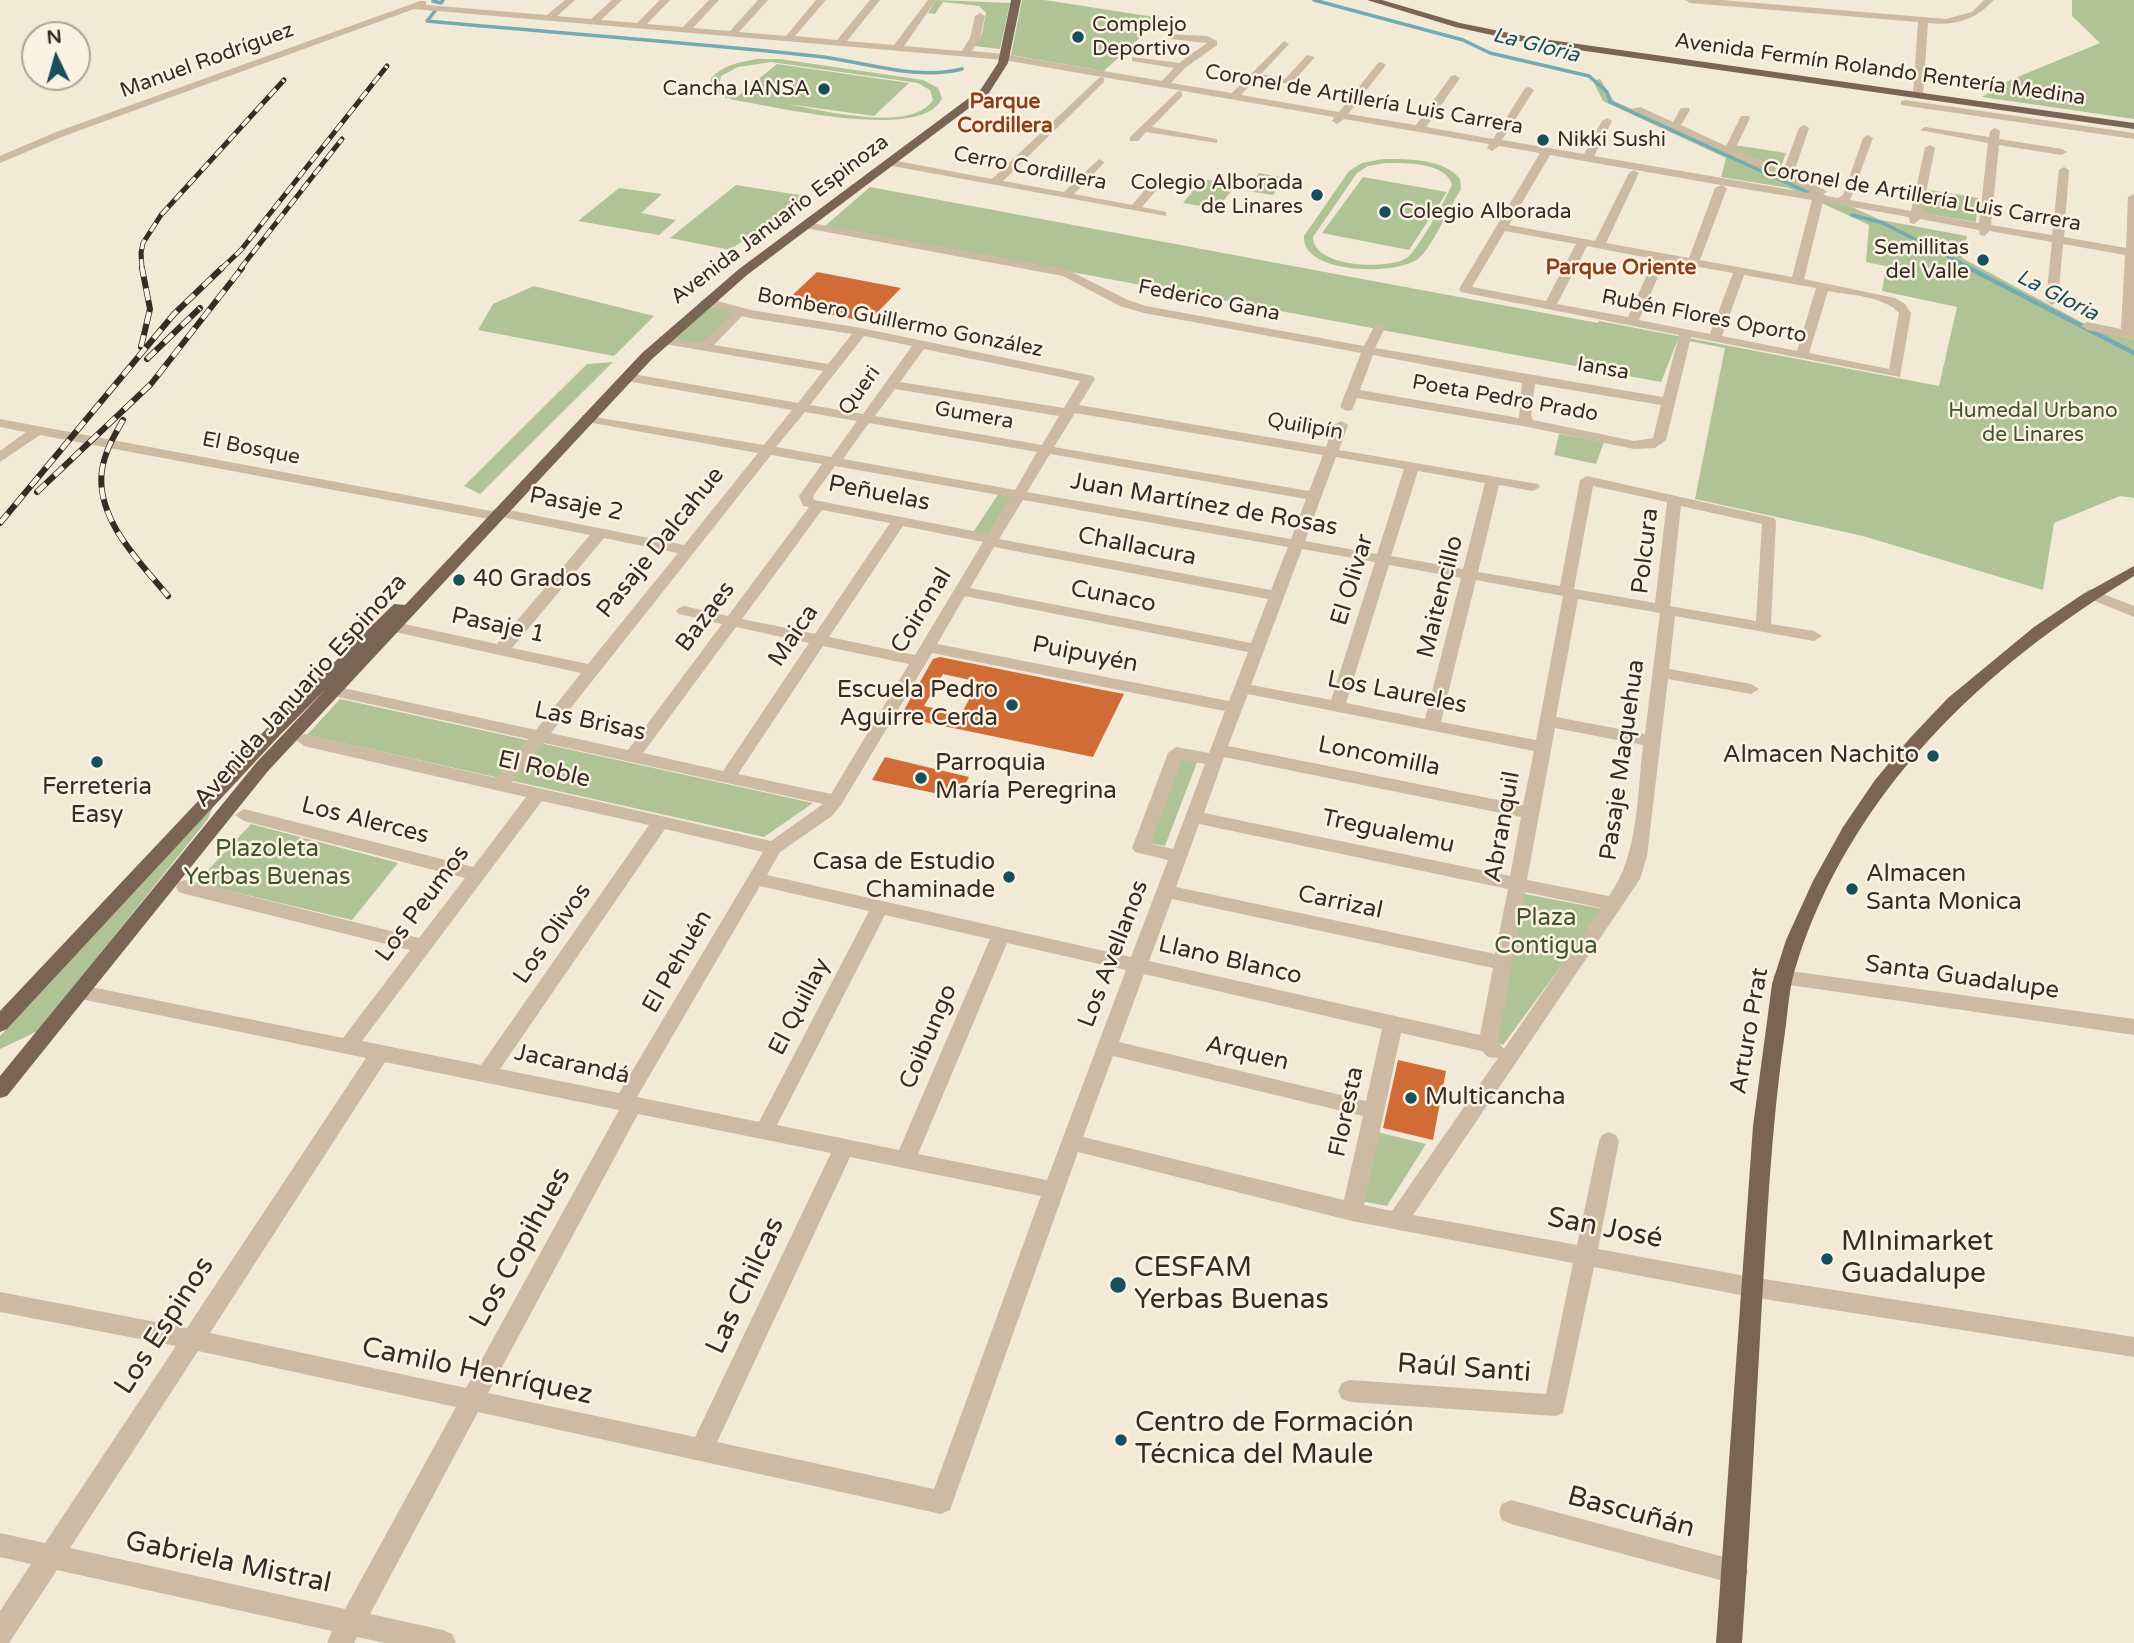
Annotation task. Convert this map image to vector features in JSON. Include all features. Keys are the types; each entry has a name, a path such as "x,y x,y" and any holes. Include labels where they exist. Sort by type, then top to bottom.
{"main road":[{"name":"Avenida Januario Espinoza","path":"0,1090 244,788 395,627 496,514 663,340 706,302 805,225 978,98 1003,60 1016,0"},
{"name":"Avenida Fermín Rolando Rentería Medina","path":"1373,0 1496,34 2134,125"},
{"name":"Avenida Fermín Rolando Rentería Medina","path":"1396,0 1505,31 1621,53"},
{"name":"Avenida Januario Espinoza","path":"0,1024 311,693 358,645 457,557"},
{"name":"Arturo Prat","path":"1729,1643 1764,1103 1783,977 1802,926 1832,860 1852,826 1895,764 1928,726 1972,683 2040,628 2090,594 2134,570"}],"street":[{"name":"Manuel Rodríguez","path":"0,160 60,134 427,0"},
{"path":"550,18 570,0"},
{"path":"593,22 617,0"},
{"path":"639,26 665,0"},
{"path":"685,30 713,0"},
{"path":"732,34 763,0"},
{"path":"788,39 821,0"},
{"path":"840,43 875,0"},
{"path":"1690,0 1923,21 1958,20 1975,14 1989,0"},
{"path":"897,48 932,1"},
{"name":"Coronel de Artillería Luis Carrera","path":"415,6 965,54 1142,84 1178,94 1419,129 1494,145"},
{"path":"965,54 975,38 980,16"},
{"path":"1918,95 1923,21"},
{"path":"1164,85 1181,66 1214,42 1170,36"},
{"path":"1234,97 1254,76 1291,52 1287,82 1254,76"},
{"path":"1135,59 1181,66"},
{"path":"1339,118 1381,65"},
{"name":"Coronel de Artillería Luis Carrera","path":"1042,67 1100,80 1164,85 1234,97 1634,173 1721,188 1826,201 1915,218"},
{"path":"1419,129 1455,78"},
{"path":"995,182 1100,80"},
{"path":"1494,145 1529,90"},
{"path":"1134,139 1178,94"},
{"path":"1905,103 2134,136"},
{"path":"1636,109 1822,192 1826,201 1797,281"},
{"path":"1675,127 1685,110"},
{"path":"1984,230 1997,117"},
{"path":"1729,151 1745,118"},
{"path":"1588,158 1607,121"},
{"path":"1787,176 1804,128"},
{"path":"1145,129 1213,141"},
{"path":"1925,130 2062,152"},
{"path":"1826,201 1849,197 1868,138"},
{"path":"1915,218 1930,148"},
{"name":"Coronel de Artillería Luis Carrera","path":"1545,154 1588,158 2133,256"},
{"path":"1545,154 1501,227 1823,286 1802,356"},
{"path":"1066,196 1098,162"},
{"name":"Cerro Cordillera","path":"892,163 1162,214"},
{"path":"2052,301 2064,170"},
{"path":"1599,245 1634,173"},
{"path":"1135,208 1161,178"},
{"path":"1693,262 1721,188"},
{"path":"2087,326 2131,334 2134,197"},
{"name":"Federico Gana","path":"805,225 1066,273 1130,306 1530,380"},
{"name":"Rubén Flores Oporto","path":"1501,227 1465,289 1895,374 1905,313 1901,307 1891,301 1823,286"},
{"path":"1550,306 1583,242"},
{"path":"1632,322 1661,256"},
{"path":"1715,338 1740,271"},
{"name":"Bombero Guillermo González","path":"706,302 739,312 861,332 1088,379"},
{"name":"Avenida Januario Espinoza","path":"705,348 739,312"},
{"path":"1347,407 1367,351 1379,328"},
{"name":"Pasaje Dalcahue","path":"500,786 861,332"},
{"path":"1669,402 1686,333"},
{"path":"663,340 832,369"},
{"name":"Queri","path":"833,462 920,345"},
{"name":"Gumera","path":"627,377 1314,496"},
{"name":"Coironal","path":"774,848 826,812 835,801 1088,379"},
{"path":"1528,423 1524,415 1530,380"},
{"name":"Iansa","path":"1530,380 1545,380 1669,402"},
{"name":"Quilipín","path":"891,384 1330,452 1533,487"},
{"name":"Poeta Pedro Prado","path":"1352,393 1528,423 1634,445 1650,445 1659,440 1669,402"},
{"name":"Juan Martínez de Rosas","path":"587,418 1814,636"},
{"name":"El Bosque","path":"0,423 496,514"},
{"name":"Los Avellanos","path":"941,1503 1053,1190 1340,425"},
{"path":"0,458 37,430"},
{"name":"Peñuelas","path":"833,462 805,499 808,503 991,540"},
{"name":"El Olivar","path":"1338,706 1412,467"},
{"name":"Maitencillo","path":"1432,725 1493,480"},
{"name":"Abranquil","path":"1488,1045 1548,721 1587,480 1675,498"},
{"path":"1675,498 1769,521 1763,627"},
{"name":"Polcura","path":"1665,609 1675,498"},
{"name":"Bazaes","path":"632,756 818,505"},
{"name":"Pasaje 2","path":"496,514 686,550"},
{"name":"Maica","path":"727,777 900,521"},
{"path":"502,650 600,533"},
{"name":"Challacura","path":"991,540 1276,596"},
{"name":"Cunaco","path":"961,590 1256,649"},
{"path":"2090,594 2134,612"},
{"path":"2117,606 2134,598"},
{"name":"Pasaje Maquehua","path":"1397,1221 1625,890 1636,867 1665,609"},
{"name":"Puipuyén","path":"684,611 820,640 923,654 1234,707"},
{"name":"Pasaje 1","path":"395,627 591,670"},
{"path":"1660,672 1751,689"},
{"name":"Los Laureles","path":"1242,688 1543,747"},
{"name":"Las Brisas","path":"334,691 835,801"},
{"path":"1548,721 1652,741"},
{"name":"El Roble","path":"304,740 774,848"},
{"name":"Loncomilla","path":"1178,856 1141,848 1176,753 1216,755 1531,813"},
{"name":"Los Peumos","path":"348,1045 538,793"},
{"name":"Los Alerces","path":"244,815 475,874"},
{"name":"Tregualemu","path":"1193,817 1614,904"},
{"name":"Los Olivos","path":"486,1074 661,822"},
{"name":"El Pehuén","path":"629,1103 774,848"},
{"name":"Llano Blanco","path":"756,879 1488,1045"},
{"path":"185,887 423,946"},
{"name":"Carrizal","path":"1166,891 1503,963"},
{"name":"El Quillay","path":"764,1131 880,907"},
{"name":"Coibungo","path":"905,1160 1002,934"},
{"name":"Santa Guadalupe","path":"1783,977 2134,1027"},
{"name":"Jacarandá","path":"81,992 1053,1190"},
{"name":"Floresta","path":"1352,1212 1393,1023"},
{"path":"1488,1045 1508,1060"},
{"name":"Arquen","path":"1107,1047 1375,1111"},
{"name":"Los Espinos","path":"0,1634 381,1052"},
{"name":"Los Copihues","path":"345,1633 629,1103"},
{"name":"Raúl Santi","path":"1350,1391 1555,1405 1609,1140"},
{"name":"San José","path":"1071,1142 1397,1221 1751,1287 2134,1347"},
{"name":"Las Chilcas","path":"701,1450 845,1147"},
{"name":"Camilo Henríquez","path":"0,1302 191,1339 941,1503"},
{"name":"Bascuñán","path":"1511,1513 1735,1572"},
{"name":"Gabriela Mistral","path":"0,1545 345,1633 443,1643"}],"green space":[{"path":"936,0 1010,3 1000,49 974,46 982,34 986,13 979,6 943,2 935,14 928,13"},
{"name":"Complejo Deportivo","path":"1022,0 1044,0 1161,18 1104,71 1011,55"},
{"path":"2072,0 2134,0 2134,119 1982,97 2008,81 2100,43 2072,16"},
{"name":"Cancha IANSA","path":"757,59 780,59 923,80 938,88 942,98 929,111 907,118 878,120 812,114 734,100 721,96 710,87 711,78 721,70","holes":["771,62 918,83 930,90 933,100 921,110 904,116 884,118 780,103 874,116 909,83 777,64 738,96 719,85 721,76 738,67"]},
{"name":"Humedal Urbano de Linares","path":"1600,79 1614,101 1881,220 1967,236 1962,258 2100,332 2134,339 2134,498 2120,496 2054,523 2043,590 1863,536 1695,499 1725,348 1678,339 1661,382 825,226 870,187 1939,386 1957,307 1882,291 1886,266 1866,262 1869,225 1789,188 1721,177 1726,158 1603,101 1593,81"},
{"path":"1735,145 1786,153 1780,169 1733,149"},
{"path":"1383,159 1424,161 1444,167 1460,179 1461,189 1435,237 1418,259 1390,268 1351,268 1317,258 1307,249 1304,236 1349,171 1362,163","holes":["1385,163 1433,168 1441,171 1452,184 1418,245 1407,258 1384,264 1353,264 1325,255 1316,247 1313,237 1357,173 1368,166"]},
{"path":"1259,173 1286,178 1273,195 1247,191"},
{"name":"Colegio Alborada","path":"1363,177 1447,192 1409,250 1322,233"},
{"path":"1203,179 1236,185 1217,209 1183,203"},
{"path":"736,185 805,196 730,250 670,238"},
{"path":"619,188 662,194 641,213 676,220 659,235 578,221"},
{"path":"1924,189 1978,198 1976,222 1921,213"},
{"path":"534,286 654,316 614,356 478,330 493,304"},
{"path":"708,304 735,313 704,345 669,338"},
{"path":"613,362 480,494 464,486 587,364"},
{"path":"1559,434 1604,442 1596,464 1554,455"},
{"path":"999,493 1015,495 990,536 972,534"},
{"path":"340,699 813,803 764,837 307,735"},
{"path":"1181,756 1198,760 1165,846 1147,843"},
{"path":"214,804 208,819 38,1031 0,1049 0,1036"},
{"name":"Plazoleta Yerbas Buenas","path":"251,824 398,863 352,920 196,883"},
{"name":"Plaza Contigua","path":"1520,893 1603,909 1503,1045 1493,1041"},
{"path":"1377,1132 1426,1144 1387,1206 1361,1201"}],"building":[{"path":"817,272 901,288 868,322 782,305"},
{"name":"Escuela Pedro Aguirre Cerda","path":"940,657 1124,694 1093,757 900,717 933,659","holes":["943,674 979,682 961,714 924,706"]},
{"name":"Parroquia María Peregrina","path":"885,757 969,777 958,798 872,780"},
{"name":"Multicancha","path":"1398,1060 1446,1071 1433,1140 1383,1128"}],"waterway":[{"path":"433,1 441,3 443,0"},
{"name":"La Gloria","path":"1314,0 1463,40 1490,53 1589,76 1607,92 1610,102 1807,192"},
{"path":"435,11 427,21 815,56 926,73 962,69"},
{"name":"La Gloria","path":"1852,215 1883,223 1973,269"},
{"name":"La Gloria","path":"1969,268 2134,353"}],"railway":[{"path":"221,269 241,250 387,66"},
{"path":"142,269 143,243 161,215 284,80"},
{"path":"240,269 342,139"},
{"path":"141,347 150,309 142,268"},
{"path":"0,523 174,314 222,268"},
{"path":"37,492 151,384 242,268"},
{"path":"147,359 200,308"},
{"path":"123,420 103,463 102,488 105,506 122,539 168,596"}],"place":[{"name":"Complejo Deportivo","path":"1078,37"},
{"name":"Cancha IANSA","path":"824,89"},
{"name":"Nikki Sushi","path":"1543,140"},
{"name":"Colegio Alborada de Linares","path":"1317,195"},
{"name":"Colegio Alborada","path":"1385,212"},
{"name":"Semillitas del Valle","path":"1983,260"},
{"name":"40 Grados","path":"459,580"},
{"name":"Escuela Pedro Aguirre Cerda","path":"1012,705"},
{"name":"Almacen Nachito","path":"1933,756"},
{"name":"Ferreteria Easy","path":"97,762"},
{"name":"Parroquia María Peregrina","path":"921,778"},
{"name":"Casa de Estudio Chaminade","path":"1009,877"},
{"name":"Almacen Santa Monica","path":"1852,889"},
{"name":"Multicancha","path":"1411,1098"},
{"name":"MInimarket Guadalupe","path":"1827,1259"},
{"name":"CESFAM Yerbas Buenas","path":"1118,1285"},
{"name":"Centro de Formación Técnica del Maule","path":"1121,1440"}],"district":[{"name":"Parque Cordillera","path":"1005,114"},
{"name":"Parque Oriente","path":"1621,268"}]}
